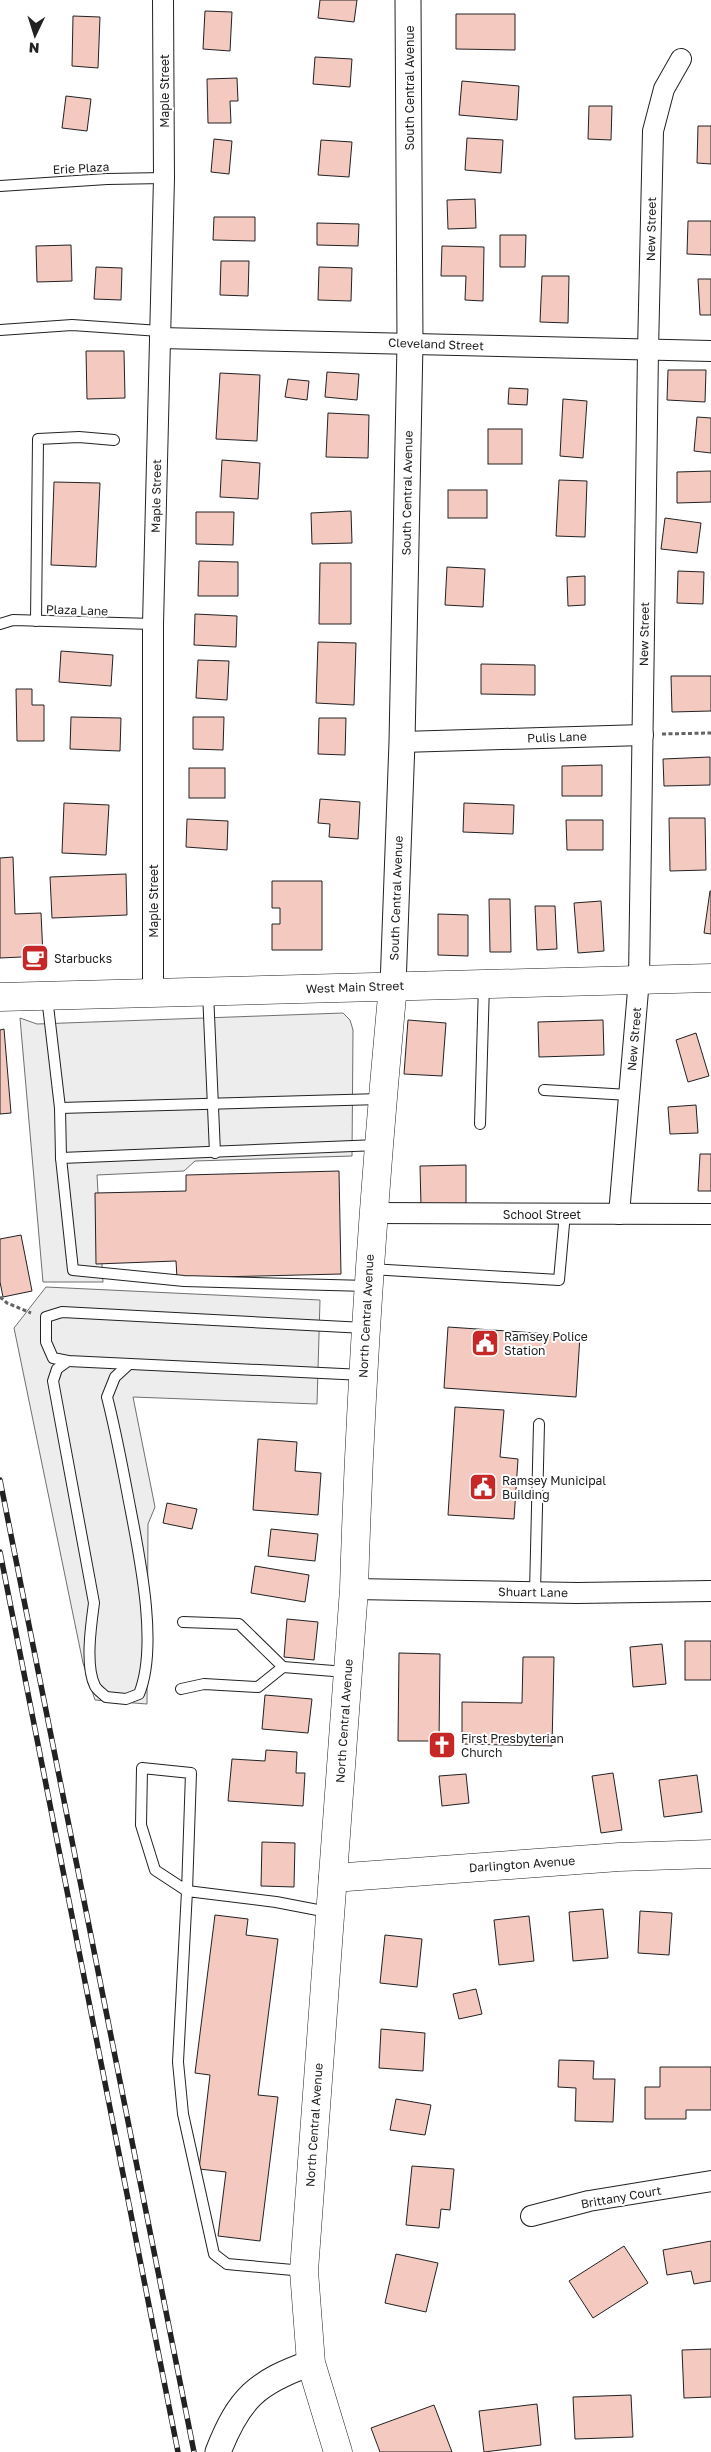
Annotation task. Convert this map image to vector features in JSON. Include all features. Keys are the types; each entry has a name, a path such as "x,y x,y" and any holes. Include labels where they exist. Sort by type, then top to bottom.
{"main road":[{"name":"West Main Street","path":"0,997 711,978"},
{"name":"North Central Avenue","path":"338,2452 311,2363 304,2271 354,1589 363,1375 373,1213 392,986"},
{"name":"Darlington Avenue","path":"333,1878 619,1856 711,1854"}],"street":[{"name":"Maple Street","path":"153,993 153,624 164,178 163,0"},
{"name":"South Central Avenue","path":"392,986 402,742 410,343 408,0"},
{"name":"New Street","path":"619,1214 639,979 653,131 664,89 681,59"},
{"name":"Cleveland Street","path":"160,335 648,351 711,350"},
{"name":"Pulis Lane","path":"402,742 643,735"},
{"name":"School Street","path":"373,1213 711,1214"},
{"name":"Shuart Lane","path":"354,1589 535,1592 711,1591"},
{"name":"Brittany Court","path":"531,2216 589,2201 711,2181"},
{"path":"218,2452 245,2401 262,2384 280,2374 311,2363"}],"lane":[{"name":"Erie Plaza","path":"0,186 107,179 164,178"},
{"name":"Cleveland Street","path":"0,330 72,325 160,335"},
{"path":"36,621 38,439 79,437 114,440"},
{"name":"Plaza Lane","path":"0,624 13,620 153,624"},
{"path":"480,1124 484,983"},
{"path":"208,991 215,1153"},
{"path":"47,996 60,1108 62,1158 73,1270 184,1282 369,1278 559,1280 565,1213"},
{"path":"544,1090 629,1095"},
{"path":"60,1108 382,1099"},
{"path":"62,1158 378,1145"},
{"path":"363,1375 68,1362 53,1358 46,1342 46,1317 62,1312 366,1328"},
{"path":"68,1362 57,1369 53,1381 94,1603 90,1627 90,1665 95,1687 106,1698 126,1699 139,1694 144,1681 147,1652 141,1574 107,1397 114,1377 128,1365"},
{"path":"535,1592 538,1424"},
{"path":"183,1622 239,1624 284,1667 347,1672"},
{"path":"181,1689 204,1684 258,1687 284,1667"},
{"path":"304,2271 227,2264 214,2254 183,2114 178,2062 187,1891 191,1774 142,1768 141,1824 154,1870 187,1891 276,1902 329,1912"}],"path":[{"path":"643,735 711,733"},
{"path":"0,1297 7,1303 25,1311 46,1317"}],"shaded area":[{"path":"343,1013 350,1020 353,1030 352,1156 195,1161 184,1171 97,1175 103,1282 43,1282 20,1018 37,1024"},
{"path":"46,1287 320,1300 317,1404 133,1397 155,1507 148,1524 147,1704 95,1700 83,1663 14,1328"}],"building":[{"path":"320,0 357,0 354,22 318,18"},
{"path":"205,11 232,12 230,51 203,49"},
{"path":"456,14 515,14 515,50 456,49"},
{"path":"73,16 100,17 98,68 72,66"},
{"path":"315,57 352,59 350,87 313,84"},
{"path":"237,78 238,101 230,101 231,123 208,123 207,79"},
{"path":"462,81 519,86 517,120 459,115"},
{"path":"66,96 91,99 87,131 62,128"},
{"path":"589,106 612,106 611,140 588,139"},
{"path":"698,126 711,126 711,164 697,163"},
{"path":"467,138 503,140 501,173 465,170"},
{"path":"214,139 232,141 229,174 211,172"},
{"path":"321,140 352,142 349,177 318,175"},
{"path":"475,199 476,228 448,229 447,200"},
{"path":"214,217 255,217 255,241 213,240"},
{"path":"688,221 711,221 711,255 687,254"},
{"path":"317,223 359,224 358,246 317,245"},
{"path":"500,235 526,235 525,267 500,267"},
{"path":"71,245 72,281 37,282 36,246"},
{"path":"442,246 484,247 483,301 465,300 466,276 441,276"},
{"path":"221,261 249,261 248,296 220,295"},
{"path":"96,267 122,268 121,300 94,299"},
{"path":"319,267 352,268 351,301 318,300"},
{"path":"542,276 569,276 568,323 540,322"},
{"path":"698,279 711,279 711,315 700,315"},
{"path":"86,351 124,351 125,398 87,399"},
{"path":"668,370 706,370 705,402 667,400"},
{"path":"327,372 359,374 357,400 325,397"},
{"path":"220,373 260,375 257,441 216,439"},
{"path":"288,379 309,381 307,400 285,397"},
{"path":"509,388 528,389 527,405 508,404"},
{"path":"563,399 587,401 583,458 560,456"},
{"path":"328,413 369,415 368,458 326,457"},
{"path":"697,417 711,418 711,453 694,451"},
{"path":"488,429 522,429 522,464 488,464"},
{"path":"222,460 260,463 258,499 220,497"},
{"path":"711,471 711,502 677,503 677,472"},
{"path":"559,480 587,481 585,537 556,536"},
{"path":"54,482 100,483 96,567 51,565"},
{"path":"448,490 487,490 487,518 448,518"},
{"path":"351,511 352,543 312,544 311,513"},
{"path":"196,512 234,512 233,545 196,544"},
{"path":"665,518 701,523 697,553 661,549"},
{"path":"199,561 238,562 238,596 198,596"},
{"path":"320,563 351,563 351,624 319,624"},
{"path":"447,567 485,569 483,607 445,605"},
{"path":"678,571 704,572 703,604 677,603"},
{"path":"585,576 585,605 568,606 567,577"},
{"path":"195,614 237,616 236,647 194,645"},
{"path":"318,642 356,643 354,705 316,703"},
{"path":"61,651 113,655 111,686 59,682"},
{"path":"198,660 229,661 227,700 196,698"},
{"path":"481,664 535,665 535,695 481,694"},
{"path":"671,676 711,676 711,711 672,712"},
{"path":"16,689 32,689 32,705 44,705 44,741 17,741"},
{"path":"71,717 121,718 120,751 70,749"},
{"path":"193,717 224,717 223,750 193,749"},
{"path":"319,718 346,718 345,755 318,754"},
{"path":"710,757 710,785 664,786 663,759"},
{"path":"602,765 602,796 562,796 562,766"},
{"path":"189,768 225,768 225,798 189,798"},
{"path":"320,799 360,802 358,839 329,837 330,824 318,823"},
{"path":"64,803 109,805 106,855 62,853"},
{"path":"464,803 514,805 513,834 463,832"},
{"path":"669,818 705,818 706,870 670,871"},
{"path":"187,819 228,821 227,850 186,847"},
{"path":"566,820 603,820 603,850 567,850"},
{"path":"13,857 15,914 41,913 43,956 0,958 0,858"},
{"path":"126,874 127,915 52,918 50,877"},
{"path":"272,881 322,881 322,950 272,950 272,924 280,924 280,908 272,908"},
{"path":"711,891 711,934 704,933"},
{"path":"489,899 510,899 511,952 490,952"},
{"path":"601,901 604,951 578,953 574,903"},
{"path":"535,906 555,906 557,949 537,950"},
{"path":"438,914 468,915 468,956 438,955"},
{"path":"408,1020 446,1023 442,1076 404,1074"},
{"path":"603,1020 604,1055 539,1057 538,1022"},
{"path":"4,1029 11,1113 0,1114 0,1030"},
{"path":"696,1033 709,1076 688,1082 676,1040"},
{"path":"696,1105 698,1133 670,1134 668,1107"},
{"path":"700,1154 711,1154 711,1191 698,1191"},
{"path":"466,1165 466,1206 421,1206 420,1166"},
{"path":"339,1171 341,1274 177,1278 176,1261 96,1264 95,1193 186,1191 186,1175"},
{"path":"21,1235 32,1291 3,1297 0,1282 0,1239"},
{"path":"448,1327 580,1336 576,1397 444,1388"},
{"name":"Ramsey Municipal Building","path":"455,1407 504,1410 500,1457 518,1459 514,1519 448,1515"},
{"path":"258,1439 297,1442 295,1471 321,1473 318,1515 253,1510"},
{"path":"167,1503 197,1509 192,1529 163,1523"},
{"path":"271,1529 318,1534 315,1561 268,1556"},
{"path":"255,1566 309,1575 305,1602 251,1593"},
{"path":"287,1619 318,1622 314,1660 284,1657"},
{"path":"685,1641 711,1641 711,1680 685,1680"},
{"path":"662,1644 666,1684 633,1687 630,1647"},
{"path":"399,1653 440,1654 439,1741 398,1741"},
{"path":"523,1657 554,1657 552,1746 462,1744 462,1702 522,1703"},
{"path":"265,1695 312,1699 308,1733 262,1729"},
{"path":"266,1750 297,1752 296,1773 305,1773 303,1806 228,1801 232,1759 265,1761"},
{"path":"613,1773 622,1830 601,1833 592,1776"},
{"path":"466,1774 469,1803 442,1806 439,1776"},
{"path":"697,1775 702,1812 664,1817 659,1780"},
{"path":"262,1842 295,1843 294,1887 261,1886"},
{"path":"603,1909 608,1958 573,1961 569,1912"},
{"path":"640,1911 672,1913 669,1955 638,1953"},
{"path":"215,1915 248,1919 246,1935 278,1939 258,2095 278,2097 260,2241 218,2236 226,2172 199,2169 210,2075 195,2073"},
{"path":"529,1916 534,1961 499,1965 494,1920"},
{"path":"385,1935 422,1939 417,1987 380,1983"},
{"path":"476,1989 482,2014 459,2019 453,1994"},
{"path":"381,2029 425,2033 423,2071 379,2068"},
{"path":"559,2060 594,2061 593,2079 615,2079 613,2122 575,2121 576,2088 558,2087"},
{"path":"660,2067 711,2067 711,2110 686,2110 686,2119 645,2119 645,2087 660,2087"},
{"path":"396,2099 431,2105 425,2135 390,2130"},
{"path":"412,2166 454,2169 450,2210 441,2209 439,2228 406,2225"},
{"path":"711,2241 711,2281 694,2284 691,2271 667,2275 663,2250"},
{"path":"624,2246 648,2283 593,2318 569,2281"},
{"path":"396,2254 438,2263 426,2312 385,2303"},
{"path":"711,2349 711,2397 684,2398 682,2350"},
{"path":"631,2395 633,2437 575,2439 573,2397"},
{"path":"537,2404 541,2445 484,2452 479,2411"},
{"path":"434,2405 452,2452 380,2452 371,2428"}],"railway":[{"path":"0,1480 194,2452"},
{"path":"0,1552 178,2452"}],"place":[{"name":"Starbucks","path":"35,958"},
{"name":"Ramsey Police Station","path":"485,1343"},
{"name":"Ramsey Municipal Building","path":"483,1487"},
{"name":"First Presbyterian Church","path":"442,1745"}]}
